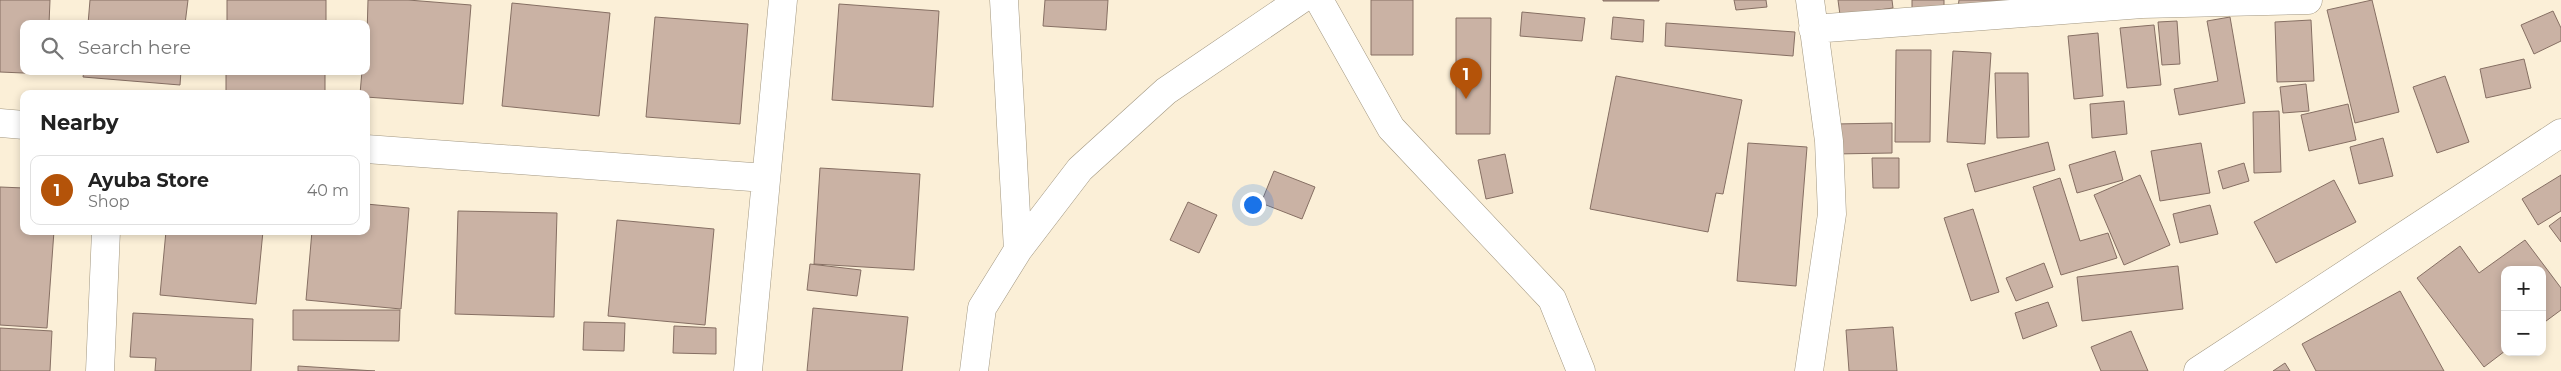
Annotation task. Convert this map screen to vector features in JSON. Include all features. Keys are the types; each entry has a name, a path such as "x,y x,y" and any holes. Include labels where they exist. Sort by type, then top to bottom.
{"street":[{"path":"748,371 783,0"},
{"path":"1004,0 1018,250"},
{"path":"974,371 982,308 1018,250 1080,169 1166,91 1300,0"},
{"path":"1319,0 1391,128 1552,299 1581,371"},
{"path":"1809,371 1832,214 1829,141 1810,0"},
{"path":"1813,28 2142,2 2308,0"},
{"path":"0,123 20,124"},
{"path":"2198,371 2561,133"},
{"path":"370,149 766,178"},
{"path":"100,371 106,235"}],"building":[{"path":"0,0 50,0 49,20 20,20 20,73 0,72"},
{"path":"90,0 188,0 186,20 88,20"},
{"path":"227,0 326,0 326,20 227,20"},
{"path":"368,0 408,0 471,5 463,104 370,97 370,90 360,90 362,75 370,75 370,20 367,20"},
{"path":"1045,0 1108,0 1106,30 1043,26"},
{"path":"1371,0 1413,0 1413,55 1371,55"},
{"path":"1659,0 1659,1 1603,1"},
{"path":"1734,0 1766,0 1767,7 1736,10"},
{"path":"1838,0 1892,0 1893,8 1840,15"},
{"path":"1912,0 1944,0 1944,9 1912,9"},
{"path":"1959,0 2004,0 2003,11 1958,7"},
{"path":"2372,0 2399,112 2355,123 2327,10"},
{"path":"512,3 610,13 599,116 502,106"},
{"path":"839,4 939,11 933,107 832,100"},
{"path":"2553,11 2561,28 2561,41 2534,54 2521,25"},
{"path":"1522,12 1585,18 1582,41 1520,36"},
{"path":"655,17 748,24 740,124 646,117"},
{"path":"1613,17 1644,20 1643,42 1611,39"},
{"path":"2230,17 2245,103 2179,115 2174,89 2218,81 2207,21"},
{"path":"1456,18 1491,18 1490,134 1456,134"},
{"path":"2311,20 2314,81 2277,82 2275,22"},
{"path":"2177,21 2180,64 2162,65 2158,22"},
{"path":"1666,23 1795,32 1793,56 1665,46"},
{"path":"2154,25 2161,85 2127,88 2120,28"},
{"path":"2098,33 2103,96 2074,99 2068,36"},
{"path":"1896,50 1931,50 1930,142 1895,142"},
{"path":"1953,51 1991,53 1985,144 1947,142"},
{"path":"2524,59 2531,88 2486,98 2480,69"},
{"path":"1995,73 2028,73 2029,137 1997,138"},
{"path":"83,75 181,75 180,85 83,77"},
{"path":"226,75 325,75 325,90 226,90"},
{"path":"1616,76 1742,100 1723,194 1716,193 1708,232 1590,209"},
{"path":"2445,76 2469,142 2437,153 2413,87"},
{"path":"2306,84 2309,111 2283,113 2280,87"},
{"path":"2124,101 2127,134 2092,138 2090,104"},
{"path":"2348,104 2356,140 2309,151 2301,115"},
{"path":"2279,111 2281,172 2254,173 2253,112"},
{"path":"1892,123 1892,153 1835,154 1835,124"},
{"path":"2383,138 2393,176 2359,184 2350,147"},
{"path":"2048,142 2055,170 1975,192 1967,164"},
{"path":"1748,143 1807,147 1796,286 1737,281"},
{"path":"2201,143 2210,193 2160,201 2151,151"},
{"path":"2115,151 2123,180 2077,193 2069,165"},
{"path":"1505,154 1513,193 1486,199 1478,160"},
{"path":"1872,158 1899,158 1899,188 1873,188"},
{"path":"2244,163 2249,181 2223,189 2218,171"},
{"path":"820,168 920,174 914,270 814,264"},
{"path":"1274,171 1315,187 1302,219 1261,203"},
{"path":"2140,175 2170,245 2124,265 2094,195"},
{"path":"2561,175 2561,211 2538,225 2522,199"},
{"path":"2060,178 2080,241 2108,233 2117,258 2061,275 2033,187"},
{"path":"2334,180 2356,222 2276,263 2254,222"},
{"path":"0,187 20,188 20,235 54,235 47,328 0,325"},
{"path":"1188,202 1217,215 1199,253 1170,240"},
{"path":"370,204 409,208 401,309 306,300 312,235 370,235"},
{"path":"2210,205 2218,234 2180,243 2173,214"},
{"path":"1973,209 1999,292 1971,301 1944,218"},
{"path":"458,211 557,213 554,317 455,314"},
{"path":"2561,217 2561,242 2549,226"},
{"path":"617,220 714,229 705,325 608,316"},
{"path":"166,235 263,235 256,304 160,295"},
{"path":"2525,240 2544,266 2501,266 2501,354 2484,367 2417,278 2460,246 2479,273"},
{"path":"2044,263 2053,287 2016,301 2006,278"},
{"path":"810,264 861,270 857,296 807,290"},
{"path":"2178,266 2183,309 2082,321 2077,277"},
{"path":"2546,268 2561,288 2561,310 2546,321"},
{"path":"2400,291 2444,371 2316,371 2302,344"},
{"path":"2048,302 2057,326 2023,339 2015,313"},
{"path":"813,308 908,317 902,371 807,371"},
{"path":"293,310 400,310 399,341 293,340"},
{"path":"133,313 253,319 251,371 155,371 156,358 130,357"},
{"path":"584,322 625,323 624,351 583,350"},
{"path":"674,326 716,328 716,354 673,353"},
{"path":"1893,327 1897,371 1849,371 1846,330"},
{"path":"0,328 52,331 50,371 0,371"},
{"path":"2131,331 2148,371 2101,371 2091,347"},
{"path":"2285,363 2290,371 2273,371"},
{"path":"298,366 375,371 298,371"}],"place":[{"name":"Ayuba Store","path":"1466,99"}]}
